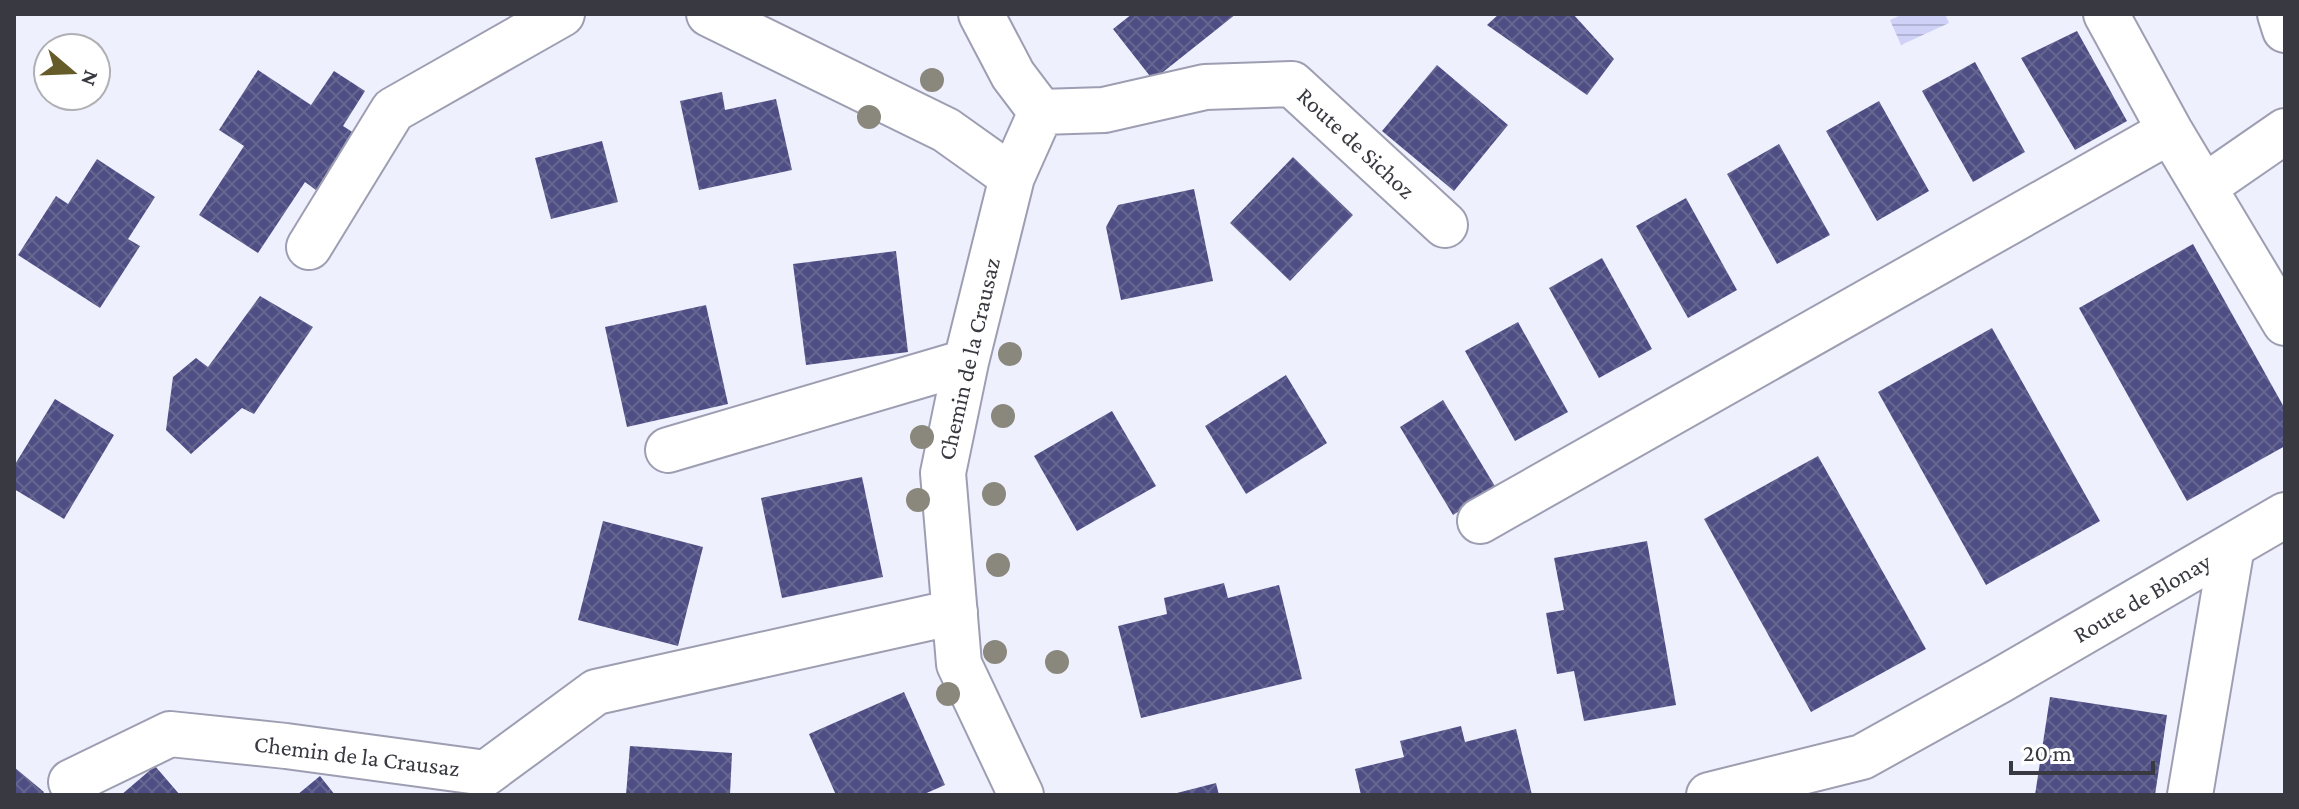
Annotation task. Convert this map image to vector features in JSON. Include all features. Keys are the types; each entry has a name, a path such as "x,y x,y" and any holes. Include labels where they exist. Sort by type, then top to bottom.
{"street":[{"path":"309,247 393,110 562,14"},
{"path":"709,14 946,130 1012,177"},
{"path":"981,14 1013,75 1041,112"},
{"path":"2106,14 2170,131 2285,323"},
{"path":"2280,14 2285,30"},
{"name":"Route de Sichoz","path":"1041,112 1104,110 1205,87 1292,84 1445,225"},
{"name":"Chemin de la Crausaz","path":"1021,795 959,664 943,473 966,362 1012,177 1041,112"},
{"path":"1480,521 2170,131"},
{"path":"2204,187 2285,131"},
{"path":"668,450 966,362"},
{"name":"Route de Blonay","path":"1709,795 1862,757 2285,515"},
{"path":"2190,795 2232,546"},
{"name":"Chemin de la Crausaz","path":"71,782 170,734 486,773 596,692 955,612"}],"water":[{"path":"1903,14 1945,14 1949,23 1901,45 1890,20"}],"building":[{"path":"1132,14 1236,14 1153,80 1113,29"},
{"path":"1499,14 1573,14 1614,59 1587,95 1487,25"},
{"path":"2077,31 2127,121 2075,150 2021,58"},
{"path":"1975,62 2025,152 1973,182 1922,91"},
{"path":"1437,65 1508,125 1454,191 1382,131"},
{"path":"258,70 311,105 334,71 365,91 343,126 354,133 316,190 305,182 258,253 199,215 244,146 219,130"},
{"path":"722,92 725,110 776,99 792,170 699,190 680,101"},
{"path":"1879,101 1929,191 1877,221 1826,131"},
{"path":"602,141 618,202 551,219 535,158"},
{"path":"1779,144 1830,235 1777,264 1727,174"},
{"path":"1293,157 1353,215 1290,281 1230,223"},
{"path":"97,159 155,197 128,239 140,246 100,308 18,255 56,196 68,204"},
{"path":"1194,189 1213,281 1121,300 1106,227 1118,205"},
{"path":"1686,198 1737,290 1688,318 1636,226"},
{"path":"2193,244 2285,409 2285,446 2187,501 2079,308"},
{"path":"896,251 908,352 806,365 793,264"},
{"path":"1602,258 1652,349 1599,378 1549,288"},
{"path":"260,296 313,327 254,414 242,408 191,454 166,430 173,377 196,358 208,367"},
{"path":"706,305 728,404 627,427 605,327"},
{"path":"1518,322 1568,412 1515,441 1465,351"},
{"path":"1992,328 2100,521 1986,585 1878,392"},
{"path":"1286,375 1327,443 1246,494 1205,426"},
{"path":"55,399 114,435 64,519 14,489 14,466"},
{"path":"1443,400 1496,488 1453,515 1400,427"},
{"path":"1112,411 1156,486 1077,531 1034,456"},
{"path":"1818,456 1926,649 1811,712 1704,519"},
{"path":"862,477 883,577 782,598 761,498"},
{"path":"603,521 703,547 678,646 578,620"},
{"path":"1647,541 1676,705 1584,721 1574,671 1557,674 1546,613 1564,610 1554,558"},
{"path":"1224,583 1228,598 1279,585 1302,679 1141,718 1118,626 1167,614 1164,598"},
{"path":"904,692 945,785 922,795 836,795 809,734"},
{"path":"2050,697 2167,715 2155,795 2035,795"},
{"path":"1461,726 1465,742 1516,729 1532,795 1361,795 1355,769 1404,757 1400,741"},
{"path":"630,746 732,753 730,795 626,795"},
{"path":"155,766 180,795 121,795"},
{"path":"14,767 44,792 42,795 14,795"},
{"path":"320,776 335,795 297,795"},
{"path":"1216,783 1219,795 1173,795 1173,794"}]}
